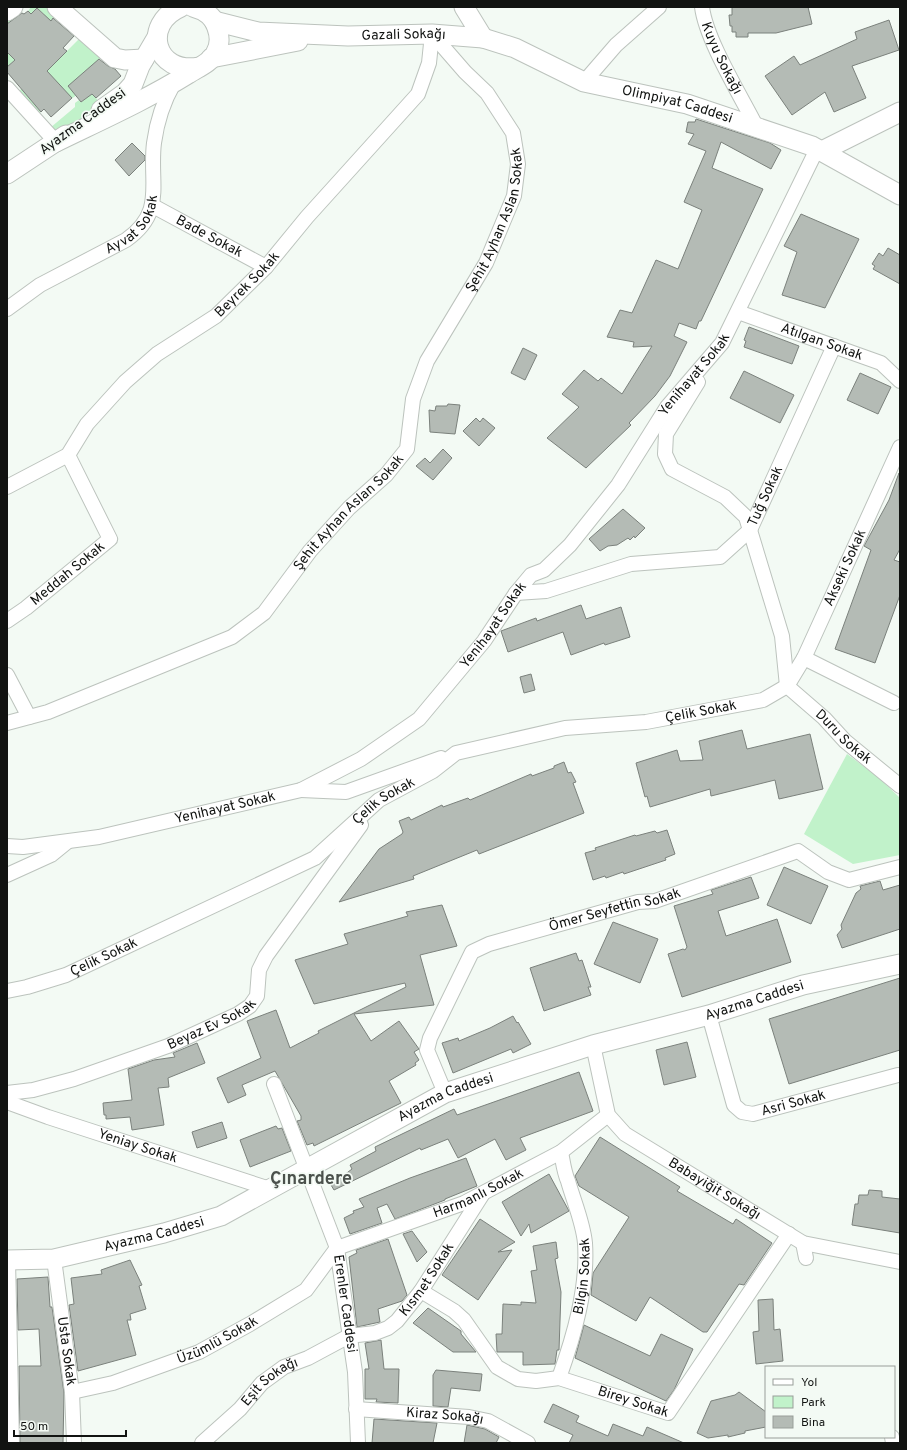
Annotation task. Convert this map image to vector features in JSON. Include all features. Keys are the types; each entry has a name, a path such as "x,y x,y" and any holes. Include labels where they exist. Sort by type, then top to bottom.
{"street":[{"path":"7,11 13,7"},
{"path":"57,7 115,58 125,60 144,59"},
{"name":"Ayazma Caddesi","path":"7,174 56,142 125,93 133,84 160,22 172,11 181,7"},
{"path":"464,7 483,38"},
{"path":"584,82 616,45 659,7"},
{"name":"Kuyu Sokağı","path":"702,7 704,17 717,48 757,128"},
{"path":"203,11 258,32 325,36"},
{"path":"7,88 56,142 161,91 205,63 219,45 219,34 203,11"},
{"path":"160,22 158,47 162,56 179,68 188,69 205,63 325,36"},
{"name":"Gazali Sokağı","path":"325,36 432,34 483,38"},
{"name":"Beyrek Sokak","path":"68,455 87,424 124,382 156,354 216,316 266,268 307,217 418,94 429,63 432,34"},
{"name":"Şehit Ayhan Aslan Sokak","path":"7,723 48,712 177,660 238,632 264,613 310,551 349,508 386,475 407,449 413,399 427,361 486,263 514,196 518,164 513,133 487,94 432,34"},
{"name":"Olimpiyat Caddesi","path":"483,38 515,48 584,82 687,104 819,150 900,195"},
{"name":"Ayvat Sokak","path":"7,310 40,285 126,240 136,233 153,206 154,145 157,123 164,100 174,83"},
{"path":"819,150 900,112"},
{"name":"Yenihayat Sokak","path":"7,846 22,847 100,838 301,790 361,759 419,719 484,641 516,593 531,575 544,570 570,545 618,485 667,407 722,343 819,150"},
{"name":"Bade Sokak","path":"153,206 266,268"},
{"name":"Atılgan Sokak","path":"738,312 881,363 900,382"},
{"path":"722,343 666,434 664,454 672,469 725,497 746,517 782,636 787,686"},
{"name":"Tuğ Sokak","path":"516,593 546,591 631,564 720,557 750,530 834,346"},
{"name":"Akseki Sokak","path":"787,686 804,658 900,447"},
{"path":"7,487 68,455"},
{"name":"Meddah Sokak","path":"7,621 32,603 110,539 68,455"},
{"path":"804,658 894,703"},
{"path":"7,676 29,717"},
{"name":"Çelik Sokak","path":"7,991 27,987 66,975 315,858 379,800 433,771 456,753 565,728 646,722 763,700 787,686"},
{"name":"Duru Sokak","path":"787,686 824,718 845,740 900,786"},
{"path":"301,790 346,792 456,753"},
{"name":"Beyaz Ev Sokak","path":"7,1093 33,1090 74,1079 168,1046 238,1014 250,1006 257,996 259,970 266,956 379,800"},
{"path":"7,875 51,855 68,842"},
{"name":"Ömer Seyfettin Sokak","path":"445,1093 427,1050 428,1044 472,952 489,944 638,902 655,901 798,851 828,872 850,880 900,867"},
{"name":"Ayazma Caddesi","path":"7,1260 54,1259 164,1233 221,1216 308,1170 445,1093 593,1045 709,1015 803,985 900,964"},
{"name":"Asri Sokak","path":"709,1015 734,1106 742,1112 753,1114 898,1075"},
{"name":"Babayiğit Sokağı","path":"593,1045 608,1115 625,1134 803,1243 900,1262"},
{"name":"Erenler Caddesi","path":"274,1084 337,1248 355,1372 358,1443"},
{"name":"Yeniay Sokak","path":"7,1102 48,1117 270,1189"},
{"name":"Harmanlı Sokak","path":"337,1248 464,1203 561,1152 608,1115"},
{"name":"Bilgin Sokak","path":"559,1378 571,1345 581,1294 585,1243 581,1222 567,1180 561,1152"},
{"name":"Kısmet Sokak","path":"349,1336 375,1333 388,1328 397,1321 421,1291 483,1193"},
{"name":"Birey Sokak","path":"421,1291 454,1311 464,1320 497,1367 518,1379 536,1381 559,1378 668,1413 789,1234"},
{"path":"803,1243 806,1258"},
{"name":"Üzümlü Sokak","path":"72,1392 113,1383 199,1352 250,1324 306,1290 337,1248"},
{"name":"Usta Sokak","path":"54,1259 72,1392 74,1443"},
{"path":"7,1260 12,1443"},
{"name":"Eşit Sokağı","path":"202,1443 240,1409 262,1383 284,1367 308,1358 349,1336"},
{"name":"Kiraz Sokağı","path":"356,1408 469,1417 488,1421 528,1443"}],"green space":[{"path":"31,7 53,7 59,13 38,35 61,57 83,35 103,56 78,78 102,105 59,135 50,128 75,107 75,103 79,100 81,102 85,99 80,93 68,101 52,77 30,99 41,112 38,114 20,95 20,90 48,64 31,45 7,67 7,52 8,53 21,41 7,34 7,17 20,11 11,20 26,35 44,14 37,8 31,14 28,11"},
{"path":"847,754 878,777 900,798 900,855 853,864 804,834"}],"building":[{"path":"732,7 808,7 812,24 776,33 748,33 748,37 736,37 736,32 732,32 732,26 730,26 729,15 732,15"},
{"path":"37,8 51,21 53,18 74,36 63,48 67,51 47,71 72,98 51,117 44,109 41,112 7,72 7,67 15,60 7,52 7,24 22,13 24,14 28,11 31,14"},
{"path":"889,20 899,50 852,66 866,98 834,112 825,92 792,115 765,76 794,56 800,65 857,39 855,32"},
{"path":"99,59 115,69 121,76 96,98 92,94 81,102 68,86"},
{"path":"696,119 770,143 781,150 771,169 721,142 712,168 763,189 696,329 679,323 674,336 687,342 670,376 655,396 629,423 631,425 586,468 547,438 579,407 562,394 584,370 598,381 601,378 622,394 652,346 633,347 634,342 607,337 620,310 632,313 656,260 678,269 702,210 684,202 706,151 688,144 694,134 686,132 688,122 695,122"},
{"path":"132,143 145,156 145,160 129,176 115,160"},
{"path":"801,214 859,239 825,308 782,295 797,252 784,246"},
{"path":"888,248 900,255 900,284 873,269 875,266 872,264 879,253 883,256"},
{"path":"749,327 799,346 792,364 744,347 746,341 744,340"},
{"path":"523,348 537,355 525,380 511,373"},
{"path":"744,371 794,395 780,423 730,398"},
{"path":"860,373 891,387 878,414 847,400"},
{"path":"448,404 460,405 455,434 430,432 429,410 435,411 436,406 447,406"},
{"path":"476,418 480,422 483,418 495,428 479,446 463,431"},
{"path":"443,449 452,458 433,480 416,466 425,458 430,463"},
{"path":"899,473 900,549 894,560 900,562 900,595 875,663 835,649 871,550 864,546 889,500"},
{"path":"623,509 645,528 635,538 634,536 630,540 628,538 617,545 608,546 600,551 589,539"},
{"path":"581,605 586,619 621,607 630,637 605,645 604,643 571,655 563,632 508,652 501,631 536,618 537,621"},
{"path":"531,674 535,690 524,693 520,677"},
{"path":"742,730 747,749 810,734 823,789 779,799 775,780 711,796 710,789 650,807 647,796 645,797 636,763 677,750 680,761 703,760 699,741"},
{"path":"564,762 568,773 571,772 576,782 573,783 584,813 479,854 477,850 413,876 414,879 339,902 379,849 402,834 403,832 399,821 409,817 411,820 442,805 443,807 468,798 470,800 531,774 532,776 554,768 554,766"},
{"path":"667,830 675,854 665,858 666,860 624,874 623,872 606,878 605,876 593,880 585,853 596,850 595,848 635,835 655,831 657,833"},
{"path":"784,867 828,886 811,924 767,905"},
{"path":"751,877 759,898 718,911 726,936 777,919 791,962 682,997 668,954 683,949 685,950 687,947 674,906 713,894 711,890"},
{"path":"880,881 883,890 900,885 900,929 842,948 837,935 842,929 841,925 856,893 861,889 860,886"},
{"path":"442,905 457,946 420,955 434,1005 354,1014 371,1041 399,1021 419,1049 414,1052 419,1060 415,1063 416,1065 389,1081 401,1103 314,1146 313,1143 307,1145 297,1121 301,1120 301,1116 275,1071 242,1085 246,1095 228,1103 217,1078 261,1058 247,1021 276,1010 290,1048 319,1033 318,1031 406,987 405,983 314,1004 295,960 348,944 344,934 408,916 406,912"},
{"path":"613,922 658,939 640,983 594,964"},
{"path":"576,953 579,961 582,960 591,987 588,987 591,995 544,1011 530,968"},
{"path":"900,978 900,1050 789,1084 769,1019"},
{"path":"513,1016 531,1044 513,1053 511,1049 453,1073 442,1043 458,1038 459,1041 490,1028"},
{"path":"687,1042 696,1077 664,1085 656,1050"},
{"path":"197,1043 205,1063 168,1078 169,1087 158,1088 164,1125 132,1130 130,1117 106,1119 106,1115 104,1115 103,1103 132,1100 128,1069 154,1060 175,1057 173,1053"},
{"path":"579,1072 593,1111 520,1138 526,1150 506,1160 495,1139 458,1158 448,1139 421,1150 420,1148 334,1190 331,1185 352,1169 350,1165 376,1151 375,1147 454,1109 457,1115"},
{"path":"222,1122 227,1138 197,1148 192,1132"},
{"path":"276,1126 278,1129 282,1128 291,1151 250,1167 240,1140"},
{"path":"600,1137 680,1187 677,1191 733,1224 736,1219 772,1243 744,1285 739,1284 707,1332 703,1332 650,1297 636,1321 591,1295 593,1273 629,1217 579,1186 575,1176"},
{"path":"466,1158 477,1186 395,1219 387,1204 377,1208 382,1223 350,1234 344,1218 354,1213 353,1211 364,1207 359,1199 410,1178"},
{"path":"549,1174 569,1211 531,1233 529,1224 521,1236 502,1202"},
{"path":"869,1190 882,1191 882,1197 900,1199 900,1233 852,1225 855,1204 858,1204 859,1195 868,1195"},
{"path":"480,1219 515,1242 498,1252 512,1250 478,1300 442,1275"},
{"path":"412,1231 427,1252 417,1262 403,1234"},
{"path":"388,1239 407,1295 402,1301 378,1309 380,1322 357,1327 349,1257 357,1253 356,1250"},
{"path":"556,1242 558,1258 555,1259 561,1292 559,1350 557,1350 555,1364 523,1365 523,1352 497,1352 496,1334 502,1334 503,1304 521,1305 521,1302 536,1303 531,1271 537,1270 533,1246"},
{"path":"130,1260 142,1285 139,1286 146,1309 130,1314 131,1320 127,1320 136,1355 78,1371 69,1305 74,1304 71,1278 102,1274 101,1270"},
{"path":"48,1277 50,1307 52,1307 64,1393 63,1443 20,1443 19,1366 41,1366 39,1329 18,1330 17,1279"},
{"path":"773,1299 774,1330 780,1329 783,1361 756,1364 753,1332 759,1331 758,1300"},
{"path":"428,1308 461,1331 461,1334 476,1352 453,1352 413,1323"},
{"path":"584,1325 650,1356 661,1334 693,1349 674,1390 666,1401 575,1358"},
{"path":"381,1340 384,1369 399,1369 398,1403 376,1402 377,1399 365,1399 365,1369 369,1369 365,1343"},
{"path":"436,1370 482,1374 480,1391 451,1388 448,1407 433,1406 433,1375"},
{"path":"739,1392 765,1411 765,1427 745,1431 745,1433 728,1437 728,1435 708,1438 697,1433 711,1401 735,1395"},
{"path":"553,1404 579,1416 576,1422 608,1436 613,1424 643,1436 647,1427 684,1443 569,1443 573,1435 544,1422"},
{"path":"374,1419 437,1423 433,1443 372,1443"},
{"path":"467,1425 485,1429 499,1437 496,1443 464,1443"}],"district":[{"name":"Çınardere","path":"311,1179"}]}
